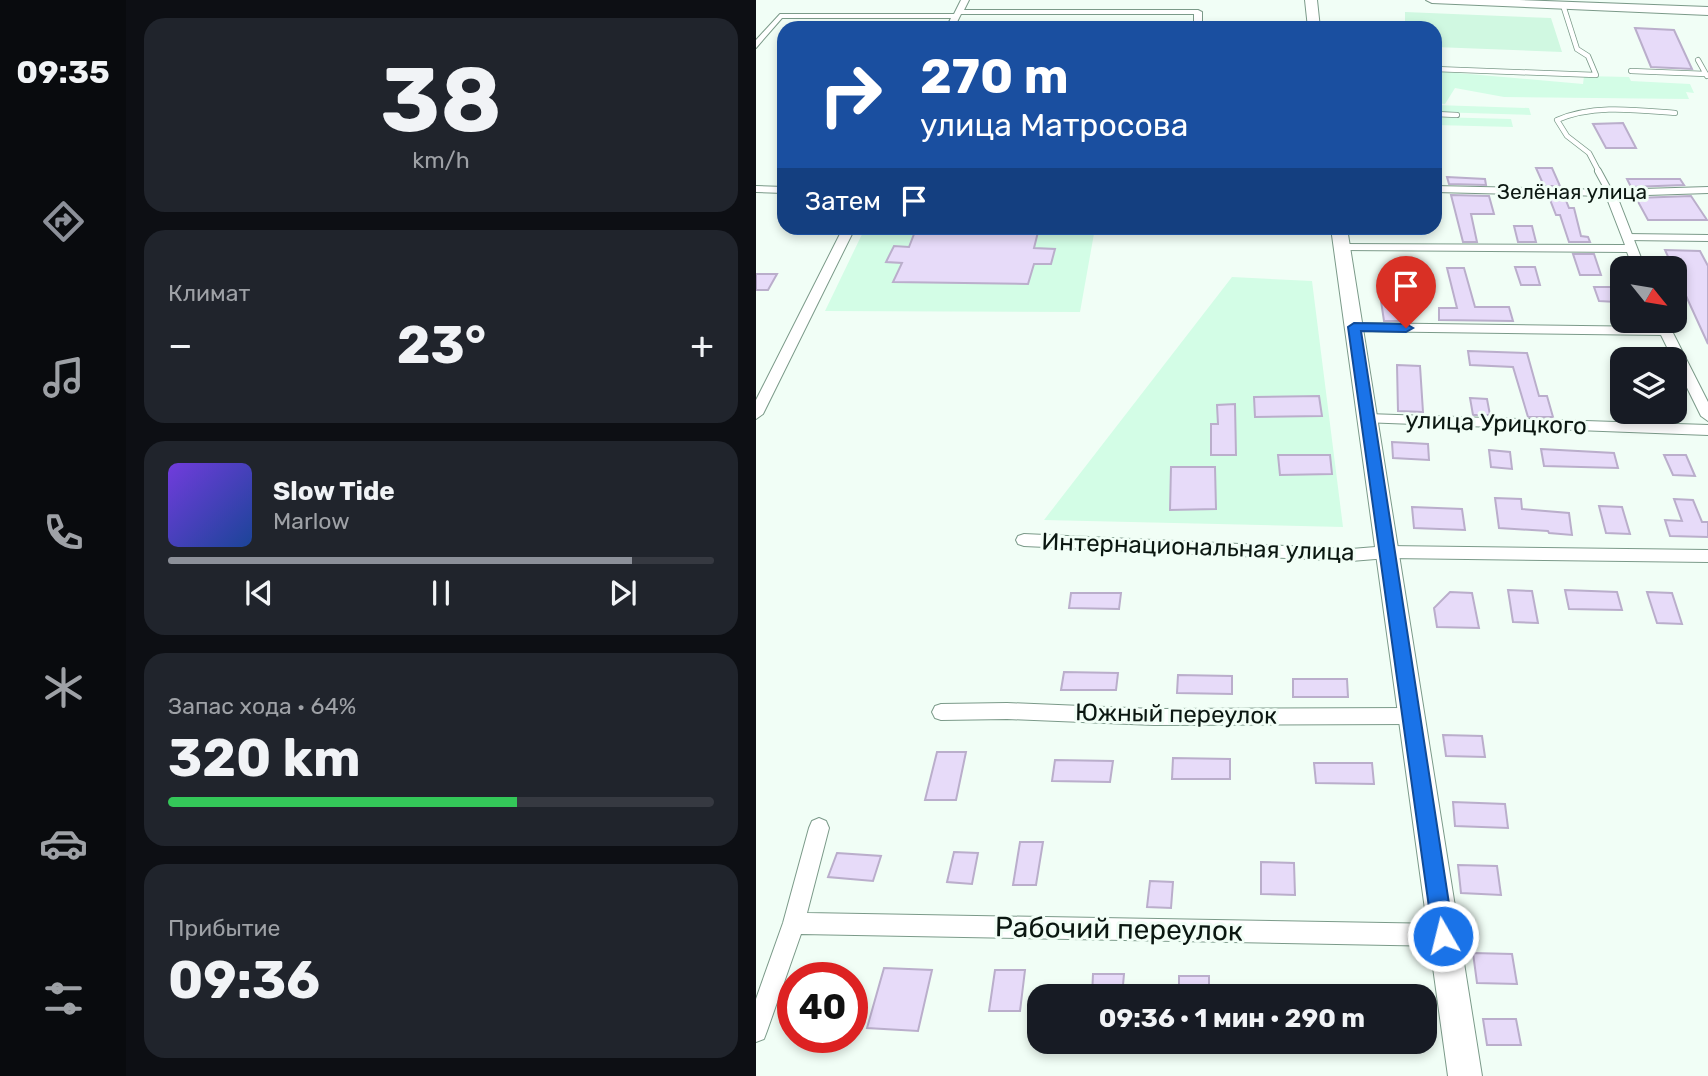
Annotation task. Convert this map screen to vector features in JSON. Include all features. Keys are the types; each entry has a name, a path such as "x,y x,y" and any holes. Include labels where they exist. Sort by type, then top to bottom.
{"street":[{"path":"954,21 965,0"},
{"path":"1311,0 1313,21"},
{"path":"1432,0 1563,5 1629,4 1708,10"},
{"path":"756,45 780,16 1198,12 1198,21"},
{"path":"756,189 777,190"},
{"name":"Зелёная улица","path":"1442,189 1610,193 1708,190"},
{"path":"1610,193 1634,256"},
{"path":"756,414 846,235"},
{"path":"1465,1076 1341,237 1631,249"},
{"path":"1354,327 1610,326"},
{"path":"1667,333 1708,416"},
{"name":"улица Урицкого","path":"1367,419 1708,430"},
{"name":"Интернациональная улица","path":"1024,540 1338,554 1388,551 1708,556"},
{"name":"Южный переулок","path":"941,712 1007,711 1154,717 1229,714 1410,716"},
{"path":"756,1031 794,923 819,828"},
{"name":"Рабочий переулок","path":"794,923 1443,936"}],"lane":[{"path":"1442,69 1596,75 1588,56 1577,49 1563,5"},
{"path":"1698,60 1707,76"},
{"path":"1631,71 1707,76"},
{"path":"1610,193 1589,153 1567,136 1557,120 1574,114 1604,112 1675,113"},
{"path":"1442,114 1457,115"},
{"path":"1626,237 1708,238"}],"shaded area":[{"path":"1405,12 1551,18 1562,52 1442,47 1442,21 1405,21"},
{"path":"1442,72 1583,84 1584,76 1629,77 1631,81 1690,84 1694,93 1686,92 1689,99 1504,97 1455,88 1445,104 1442,104"},
{"path":"1442,105 1529,108 1531,115 1442,112"},
{"path":"1442,117 1511,119 1513,127 1442,125"},
{"path":"862,235 1094,235 1080,312 825,311"},
{"path":"1232,277 1312,281 1343,527 1044,520"}],"building":[{"path":"1635,28 1674,30 1692,69 1651,67"},
{"path":"1623,123 1636,148 1606,148 1593,124"},
{"path":"1536,168 1552,168 1560,186 1544,186"},
{"path":"1447,177 1485,179 1486,185 1449,184"},
{"path":"1627,179 1680,179 1684,185 1631,187"},
{"path":"1451,195 1489,196 1494,214 1471,214 1477,242 1463,242"},
{"path":"1691,196 1707,220 1648,220 1636,198"},
{"path":"1549,197 1565,198 1569,208 1574,208 1581,236 1588,237 1590,242 1569,242 1560,215 1556,215"},
{"path":"1514,226 1532,226 1536,242 1518,242"},
{"path":"914,235 1037,235 1034,248 1055,249 1051,264 1034,264 1028,284 893,282 902,263 886,262 894,246 909,247"},
{"path":"1665,250 1700,251 1708,266 1708,344 1687,298 1687,256 1668,256"},
{"path":"1573,254 1594,254 1601,275 1580,275"},
{"path":"1515,267 1535,267 1540,285 1521,285"},
{"path":"1447,268 1464,268 1475,307 1509,307 1513,321 1439,320 1439,308 1457,308"},
{"path":"756,274 777,274 768,290 756,290"},
{"path":"1378,281 1399,281 1405,321 1384,321"},
{"path":"1594,287 1610,287 1610,302 1599,301"},
{"path":"1468,351 1527,353 1539,396 1547,396 1553,417 1528,417 1513,367 1470,365"},
{"path":"1397,365 1420,366 1423,412 1398,411"},
{"path":"1319,396 1322,416 1255,417 1254,397"},
{"path":"1470,398 1487,399 1490,415 1473,415"},
{"path":"1235,404 1236,455 1211,455 1211,424 1218,424 1217,405"},
{"path":"1392,442 1428,444 1429,460 1393,458"},
{"path":"1541,449 1614,453 1618,468 1544,466"},
{"path":"1489,450 1510,452 1512,469 1491,467"},
{"path":"1278,455 1330,455 1332,474 1280,475"},
{"path":"1664,455 1686,455 1695,476 1673,475"},
{"path":"1171,467 1215,467 1216,509 1170,510"},
{"path":"1495,498 1521,499 1522,509 1569,513 1572,535 1499,528"},
{"path":"1674,499 1693,500 1702,522 1708,522 1708,537 1670,536 1665,520 1682,521"},
{"path":"1599,506 1622,507 1630,534 1606,533"},
{"path":"1412,507 1462,509 1465,530 1414,528"},
{"path":"1508,590 1532,591 1538,623 1513,622"},
{"path":"1565,590 1617,592 1622,610 1569,609"},
{"path":"1450,592 1472,593 1479,628 1437,627 1434,608"},
{"path":"1647,592 1672,593 1682,624 1657,623"},
{"path":"1071,593 1121,593 1119,609 1069,608"},
{"path":"1064,672 1118,673 1116,690 1061,690"},
{"path":"1178,675 1232,676 1232,694 1177,693"},
{"path":"1293,679 1347,679 1348,697 1293,697"},
{"path":"1443,735 1482,736 1485,757 1446,756"},
{"path":"937,752 966,752 956,800 925,800"},
{"path":"1173,758 1230,759 1230,779 1172,779"},
{"path":"1055,760 1113,761 1110,782 1052,781"},
{"path":"1314,763 1372,763 1374,784 1316,783"},
{"path":"1453,802 1505,804 1508,828 1455,826"},
{"path":"1020,842 1043,842 1036,885 1013,885"},
{"path":"954,852 978,853 972,884 947,882"},
{"path":"837,853 881,856 873,881 828,877"},
{"path":"1261,862 1294,863 1295,895 1261,894"},
{"path":"1458,865 1497,866 1501,895 1461,893"},
{"path":"1150,881 1173,882 1171,908 1147,907"},
{"path":"1473,953 1512,954 1517,984 1477,983"},
{"path":"884,968 932,970 918,1031 868,1028"},
{"path":"995,970 1025,970 1020,1011 989,1011"},
{"path":"1093,974 1124,974 1123,984 1093,984"},
{"path":"1179,976 1209,976 1209,984 1179,984"},
{"path":"1483,1019 1516,1019 1521,1045 1487,1045"}],"route":[{"path":"1406,328 1354,327 1443,936"}]}
